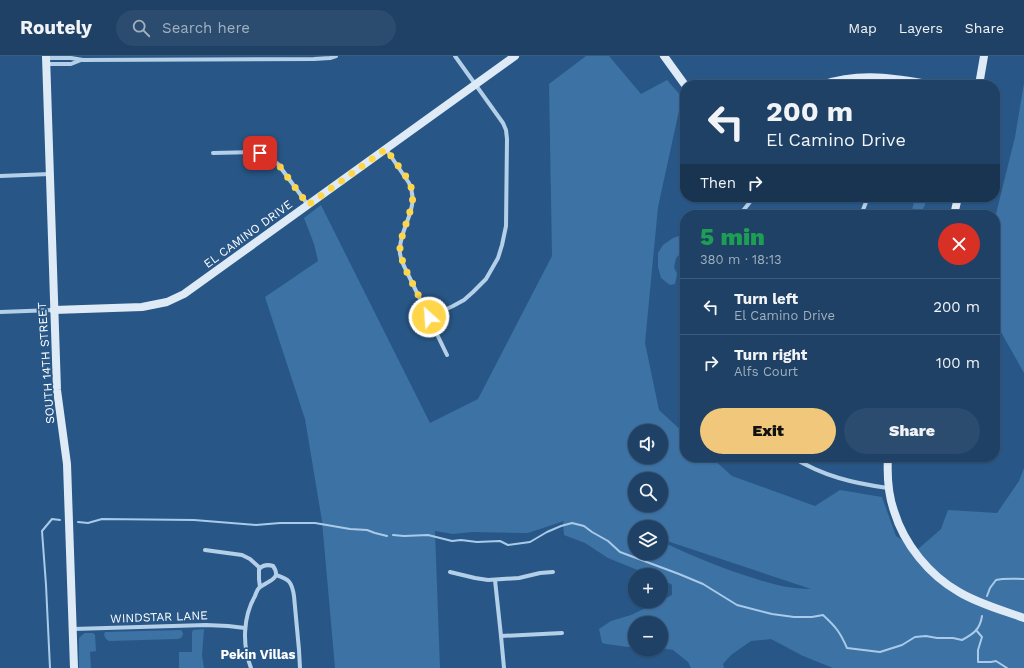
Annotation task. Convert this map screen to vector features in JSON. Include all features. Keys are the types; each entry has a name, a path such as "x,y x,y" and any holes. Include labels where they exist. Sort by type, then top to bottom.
{"street":[{"path":"46,59 314,59 336,56"},
{"path":"429,317 464,300 478,288 486,279 498,258 505,234 507,134 503,124 455,56"},
{"name":"EL CAMINO DRIVE","path":"0,312 142,307 173,300 189,291 515,56"},
{"path":"664,56 681,80"},
{"path":"980,80 984,56"},
{"name":"SOUTH 14TH STREET","path":"46,59 57,390 67,464 74,668"},
{"path":"839,80 863,77 885,80"},
{"path":"386,149 407,178 413,195 412,205 400,243 400,252 404,266 447,355"},
{"path":"213,153 256,152 268,156 278,164 308,205"},
{"path":"0,176 50,174"},
{"path":"744,210 750,202"},
{"path":"801,462 842,480 868,486 889,488"},
{"path":"888,462 889,488 894,511 907,540 918,557 933,572 958,592 1024,618"},
{"path":"205,550 242,555 250,559 260,568"},
{"path":"251,668 245,628 249,607 260,587 273,580 276,575 273,566 265,565 259,569 258,574 260,587"},
{"path":"450,572 488,580 519,578 540,573 553,572"},
{"path":"276,575 289,581 293,588 300,668"},
{"path":"495,580 504,668"},
{"name":"WINDSTAR LANE","path":"73,629 206,625 222,625 245,628"},
{"path":"501,636 562,633"}],"shaded area":[{"path":"586,56 609,56 641,94 667,80 680,95 680,106 658,207 645,343 659,410 680,429 680,462 717,462 732,476 815,506 840,490 882,497 896,536 917,550 941,529 948,510 997,513 1019,481 1024,468 1024,668 833,668 803,656 771,639 751,641 731,655 723,664 724,668 691,668 688,662 673,650 668,649 668,616 628,616 628,647 602,643 599,629 611,621 631,615 645,608 668,608 668,597 672,595 672,585 668,582 668,568 633,568 608,558 585,543 564,535 564,521 528,533 473,532 453,534 435,531 440,668 335,668 322,521 305,419 265,297 318,261 314,244 304,218 321,205 430,423 478,399 552,256 549,84"},
{"path":"1024,83 1024,373 1000,330 1000,210 997,210 1015,137"},
{"path":"914,202 926,202 922,210 912,210"},
{"path":"680,236 680,254 676,258 674,267 677,274 675,284 670,285 661,278 658,267 658,253 663,245 673,238"},
{"path":"204,629 202,655 204,668 179,668 179,652 192,652 193,630"},
{"path":"181,630 183,635 181,638 177,639 109,641 104,635 105,632"},
{"path":"85,633 93,633 95,635 96,651 90,652 91,668 79,668 79,638"}],"waterway":[{"path":"50,668 42,531 52,519 60,520"},
{"path":"78,522 88,523 102,519 194,520 256,525 315,523 350,529 367,530 387,536"},
{"path":"393,535 428,535 452,541 500,541 508,545 530,542 547,532 572,523 584,526 608,541 620,552 703,584 737,605 772,614 794,617 812,617 823,615 837,630 847,648 880,652 902,645 915,637 926,636 962,640 978,628 982,616"},
{"path":"987,596 990,588 996,580 1024,579"},
{"path":"976,630 982,637 978,650 978,662 996,661 1007,668"}],"district":[{"name":"Pekin Villas","path":"258,654"}],"route":[{"path":"260,153 272,158 278,164 308,205 386,149 407,178 411,187 413,200 400,243 400,252 404,266 429,317"}]}
